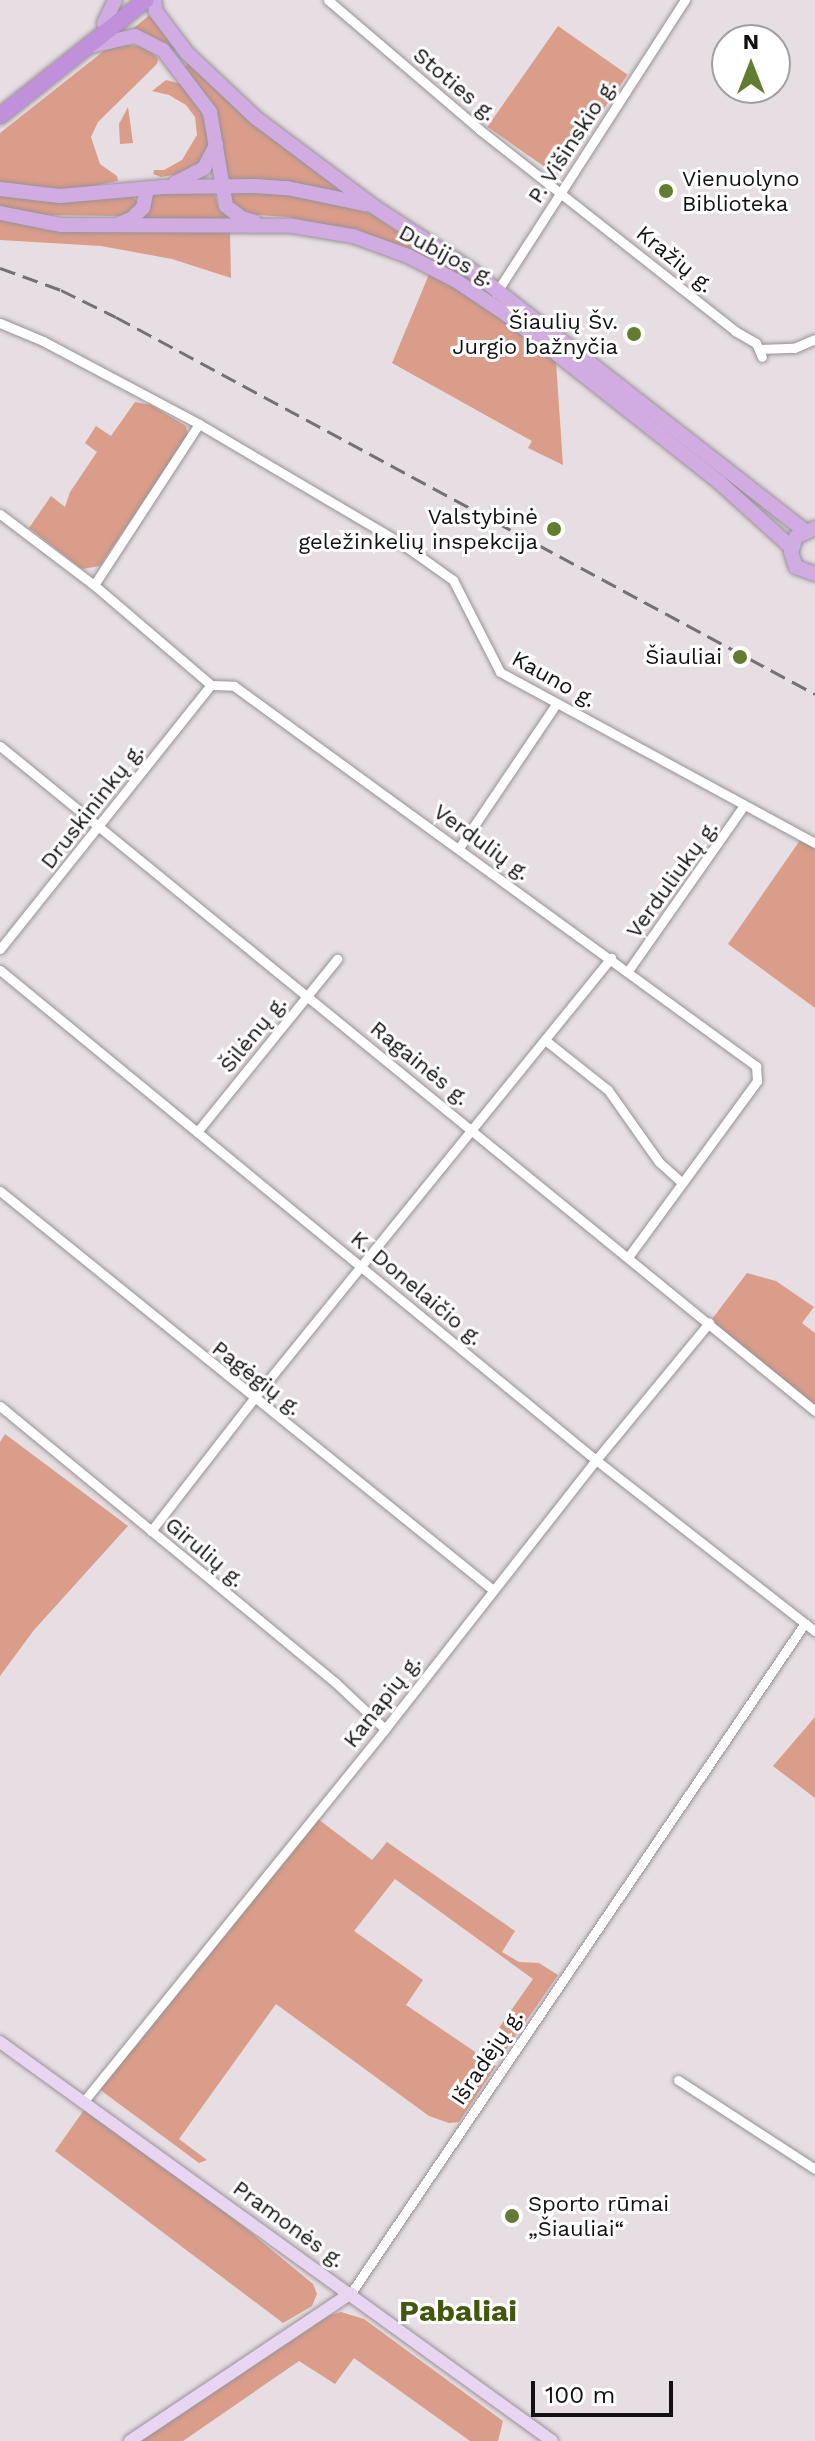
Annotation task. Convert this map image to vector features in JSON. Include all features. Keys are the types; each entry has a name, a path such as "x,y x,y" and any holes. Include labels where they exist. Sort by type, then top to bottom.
{"highway":[{"path":"41,82 131,0"},
{"path":"0,116 146,0"}],"main road":[{"path":"104,23 115,0"},
{"name":"Dubijos g.","path":"154,0 156,12 187,53 232,99 698,451 812,528"},
{"path":"90,46 123,37 142,38 157,45 203,100 217,144 223,199 233,212 264,225"},
{"path":"174,64 187,53"},
{"path":"163,187 196,174 209,161 217,144"},
{"name":"Dubijos g.","path":"0,189 60,196 163,187 221,185 287,188 373,206"},
{"path":"114,225 138,214 146,202 147,189"},
{"name":"Dubijos g.","path":"0,213 40,222 264,225 324,230 378,244 494,297 709,474 791,547 796,567 815,574"},
{"path":"791,547 812,528"},
{"name":"Pramonės g.","path":"0,2042 552,2441"},
{"name":"Išradėjų g.","path":"130,2441 351,2293"}],"street":[{"name":"Stoties g.","path":"328,0 480,130 561,191"},
{"name":"P. Višinskio g.","path":"494,297 685,0"},
{"name":"Kražių g.","path":"561,191 735,331 756,343 760,353 794,348 815,339"},
{"name":"Kauno g.","path":"0,323 43,341 199,424 441,568 461,594 500,672 743,807 815,843"},
{"path":"94,585 199,424"},
{"name":"Verdulių g.","path":"2,521 94,585 211,685 234,686 611,958 759,1071 757,1081 628,1257"},
{"name":"Druskininkų g.","path":"0,949 211,685"},
{"path":"459,848 556,704"},
{"name":"Ragainės g.","path":"0,746 815,1411"},
{"name":"Verduliukų g.","path":"628,971 743,807"},
{"name":"Verduliukų g.","path":"151,1531 254,1398 611,958"},
{"name":"Šilėnų g.","path":"197,1132 337,959"},
{"name":"K. Donelaičio g.","path":"0,970 596,1460 815,1631"},
{"path":"545,1040 608,1090 659,1162 682,1183"},
{"name":"Pagėgių g.","path":"0,1191 493,1590"},
{"name":"Kanapių g.","path":"84,2101 709,1323"},
{"name":"Girulių g.","path":"0,1406 336,1683 385,1729"},
{"name":"Išradėjų g.","path":"351,2293 805,1623"},
{"path":"678,2080 815,2169"}],"shaded area":[{"path":"152,13 176,49 174,51 149,35 129,32"},
{"path":"558,26 628,75 557,176 487,127"},
{"path":"127,45 147,47 158,59 157,64 98,122 91,137 100,164 117,176 118,181 67,191 0,183 0,133 105,50"},
{"path":"189,62 351,193 298,184 224,180 216,114 185,67"},
{"path":"166,80 181,84 199,105 210,139 202,162 179,174 161,177 153,174 154,170 164,170 182,160 197,135 195,117 186,105 169,95 152,91"},
{"path":"128,107 133,143 120,144 119,124"},
{"path":"214,191 219,209 232,220 140,221 151,195"},
{"path":"226,191 293,195 370,213 481,287 363,234 288,217 245,214 232,208"},
{"path":"0,195 41,201 133,196 139,204 125,216 31,215 0,208"},
{"path":"0,219 47,230 230,231 231,278 172,259 101,246 0,240"},
{"path":"430,272 466,292 556,362 563,465 528,448 532,441 392,363"},
{"path":"135,402 151,405 186,426 188,435 100,566 82,569 29,528 51,496 65,507 70,492 97,452 85,443 96,426 111,436"},
{"path":"803,836 815,843 815,1008 728,944"},
{"path":"747,1273 776,1281 814,1307 802,1323 815,1333 815,1411 709,1323"},
{"path":"5,1434 128,1526 34,1630 0,1676 0,1442"},
{"path":"815,1717 815,1798 773,1766"},
{"path":"314,1816 372,1860 387,1842 515,1931 502,1952 519,1962 539,1963 558,1975 503,2054 487,2045 533,1979 395,1879 354,1931 423,1980 406,2005 496,2066 459,2122 449,2123 429,2116 276,2004 179,2139 207,2160 199,2163 95,2086"},
{"path":"84,2110 226,2212 313,2284 317,2294 312,2306 283,2323 55,2151"},
{"path":"341,2312 364,2319 503,2421 498,2441 470,2441 354,2358 335,2384 299,2361 183,2441 141,2441 330,2315"}],"railway":[{"path":"0,268 61,290 116,317 815,694"}],"place":[{"name":"Vienuolyno Biblioteka","path":"666,191"},
{"name":"Šiaulių Šv. Jurgio bažnyčia","path":"634,334"},
{"name":"Valstybinė geležinkelių inspekcija","path":"554,529"},
{"name":"Šiauliai","path":"740,657"},
{"name":"Sporto rūmai „Šiauliai“","path":"512,2216"}],"district":[{"name":"Pabaliai","path":"458,2311"}]}
